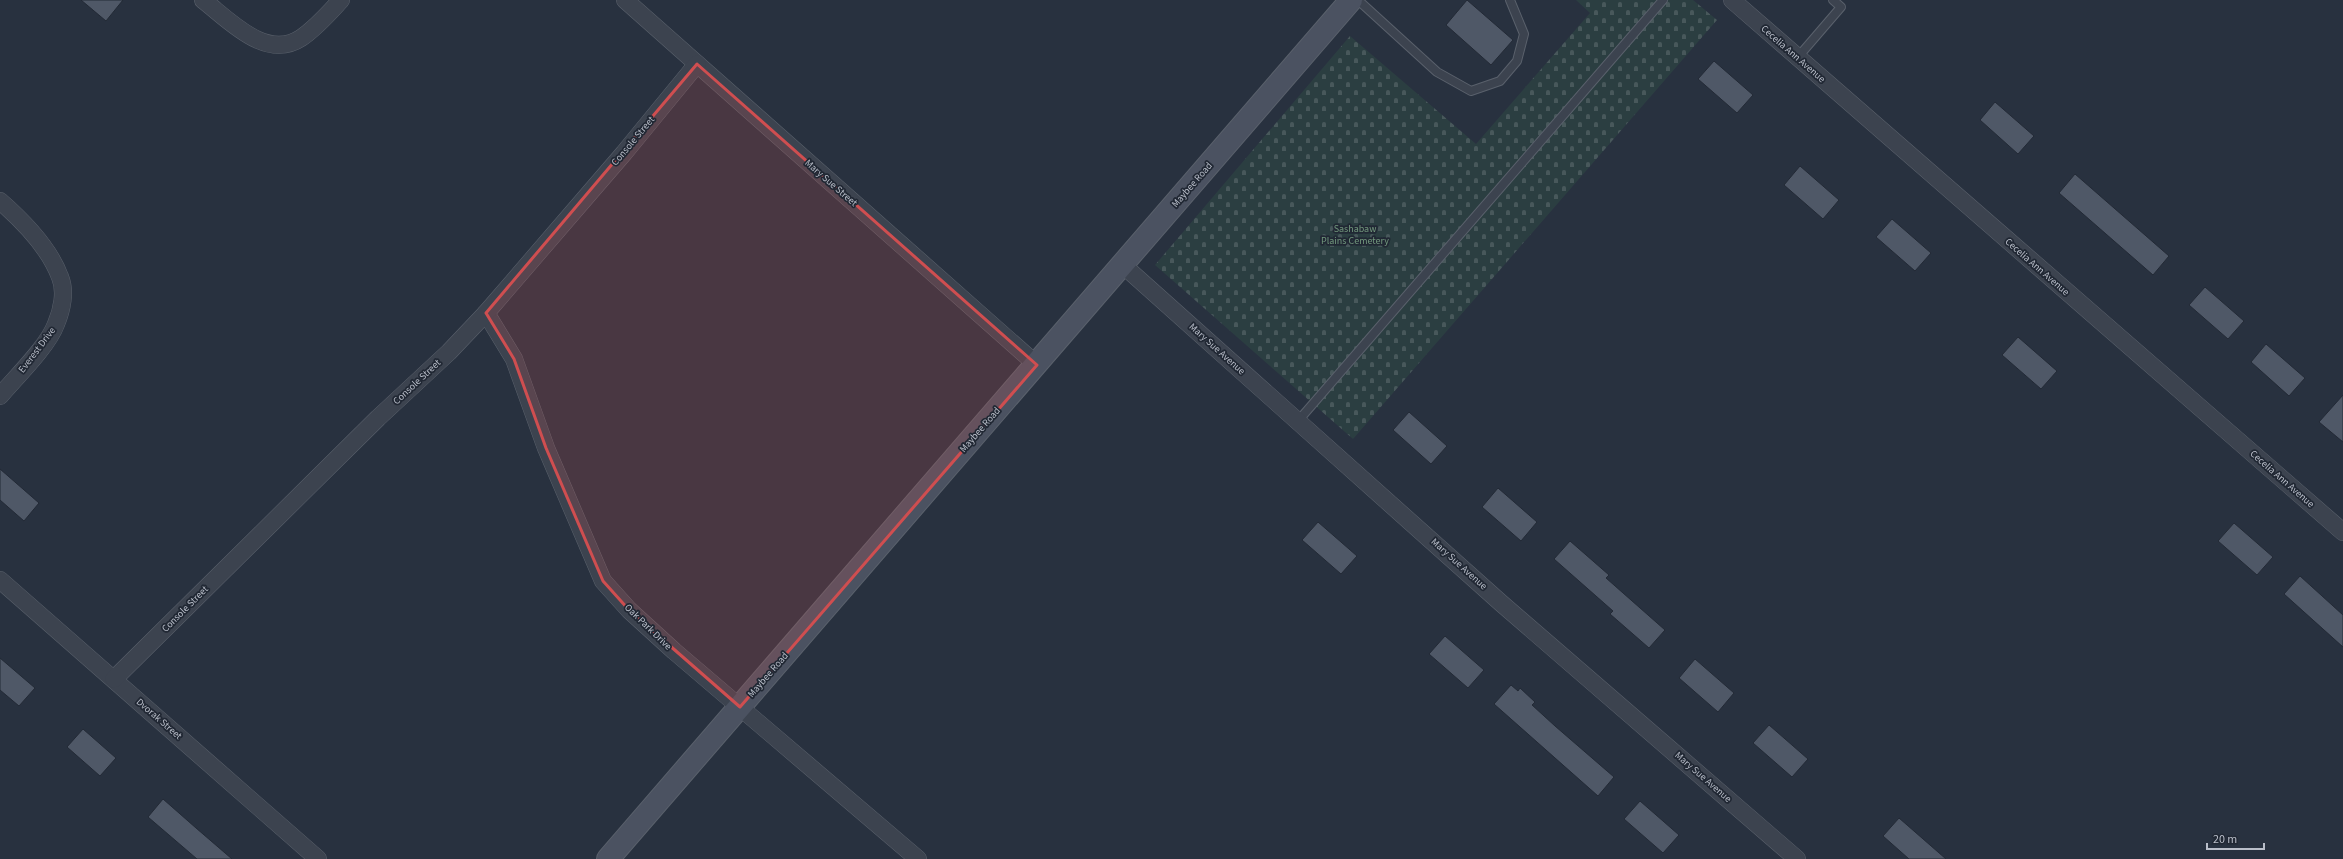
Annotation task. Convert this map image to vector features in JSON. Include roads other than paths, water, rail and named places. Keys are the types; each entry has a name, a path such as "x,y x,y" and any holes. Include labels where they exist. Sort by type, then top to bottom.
{"main road":[{"name":"Maybee Road","path":"608,859 1124,266 1351,0"}],"street":[{"path":"203,0 238,28 262,43 276,46 300,39 321,21 341,0"},
{"name":"Mary Sue Street","path":"625,0 1037,365"},
{"name":"Cecelia Ann Avenue","path":"1732,0 2343,532"},
{"name":"Console Street","path":"114,680 378,418 449,352 486,313 624,153 697,64"},
{"name":"Everest Drive","path":"0,201 13,212 45,248 61,278 63,298 56,325 38,351 0,396"},
{"name":"Mary Sue Avenue","path":"1124,266 1501,602 1797,859"},
{"name":"Oak Park Drive","path":"486,313 514,359 546,448 603,581 628,610 918,859"},
{"name":"Dvorak Street","path":"0,580 318,859"}],"lane":[{"path":"1358,0 1437,72 1471,91 1500,81 1517,61 1524,34 1510,0"},
{"path":"1298,421 1663,0"},
{"path":"1798,58 1841,6 1833,0"}],"park label":[{"name":"Sashabaw Plains Cemetery","path":"1355,234"}]}
